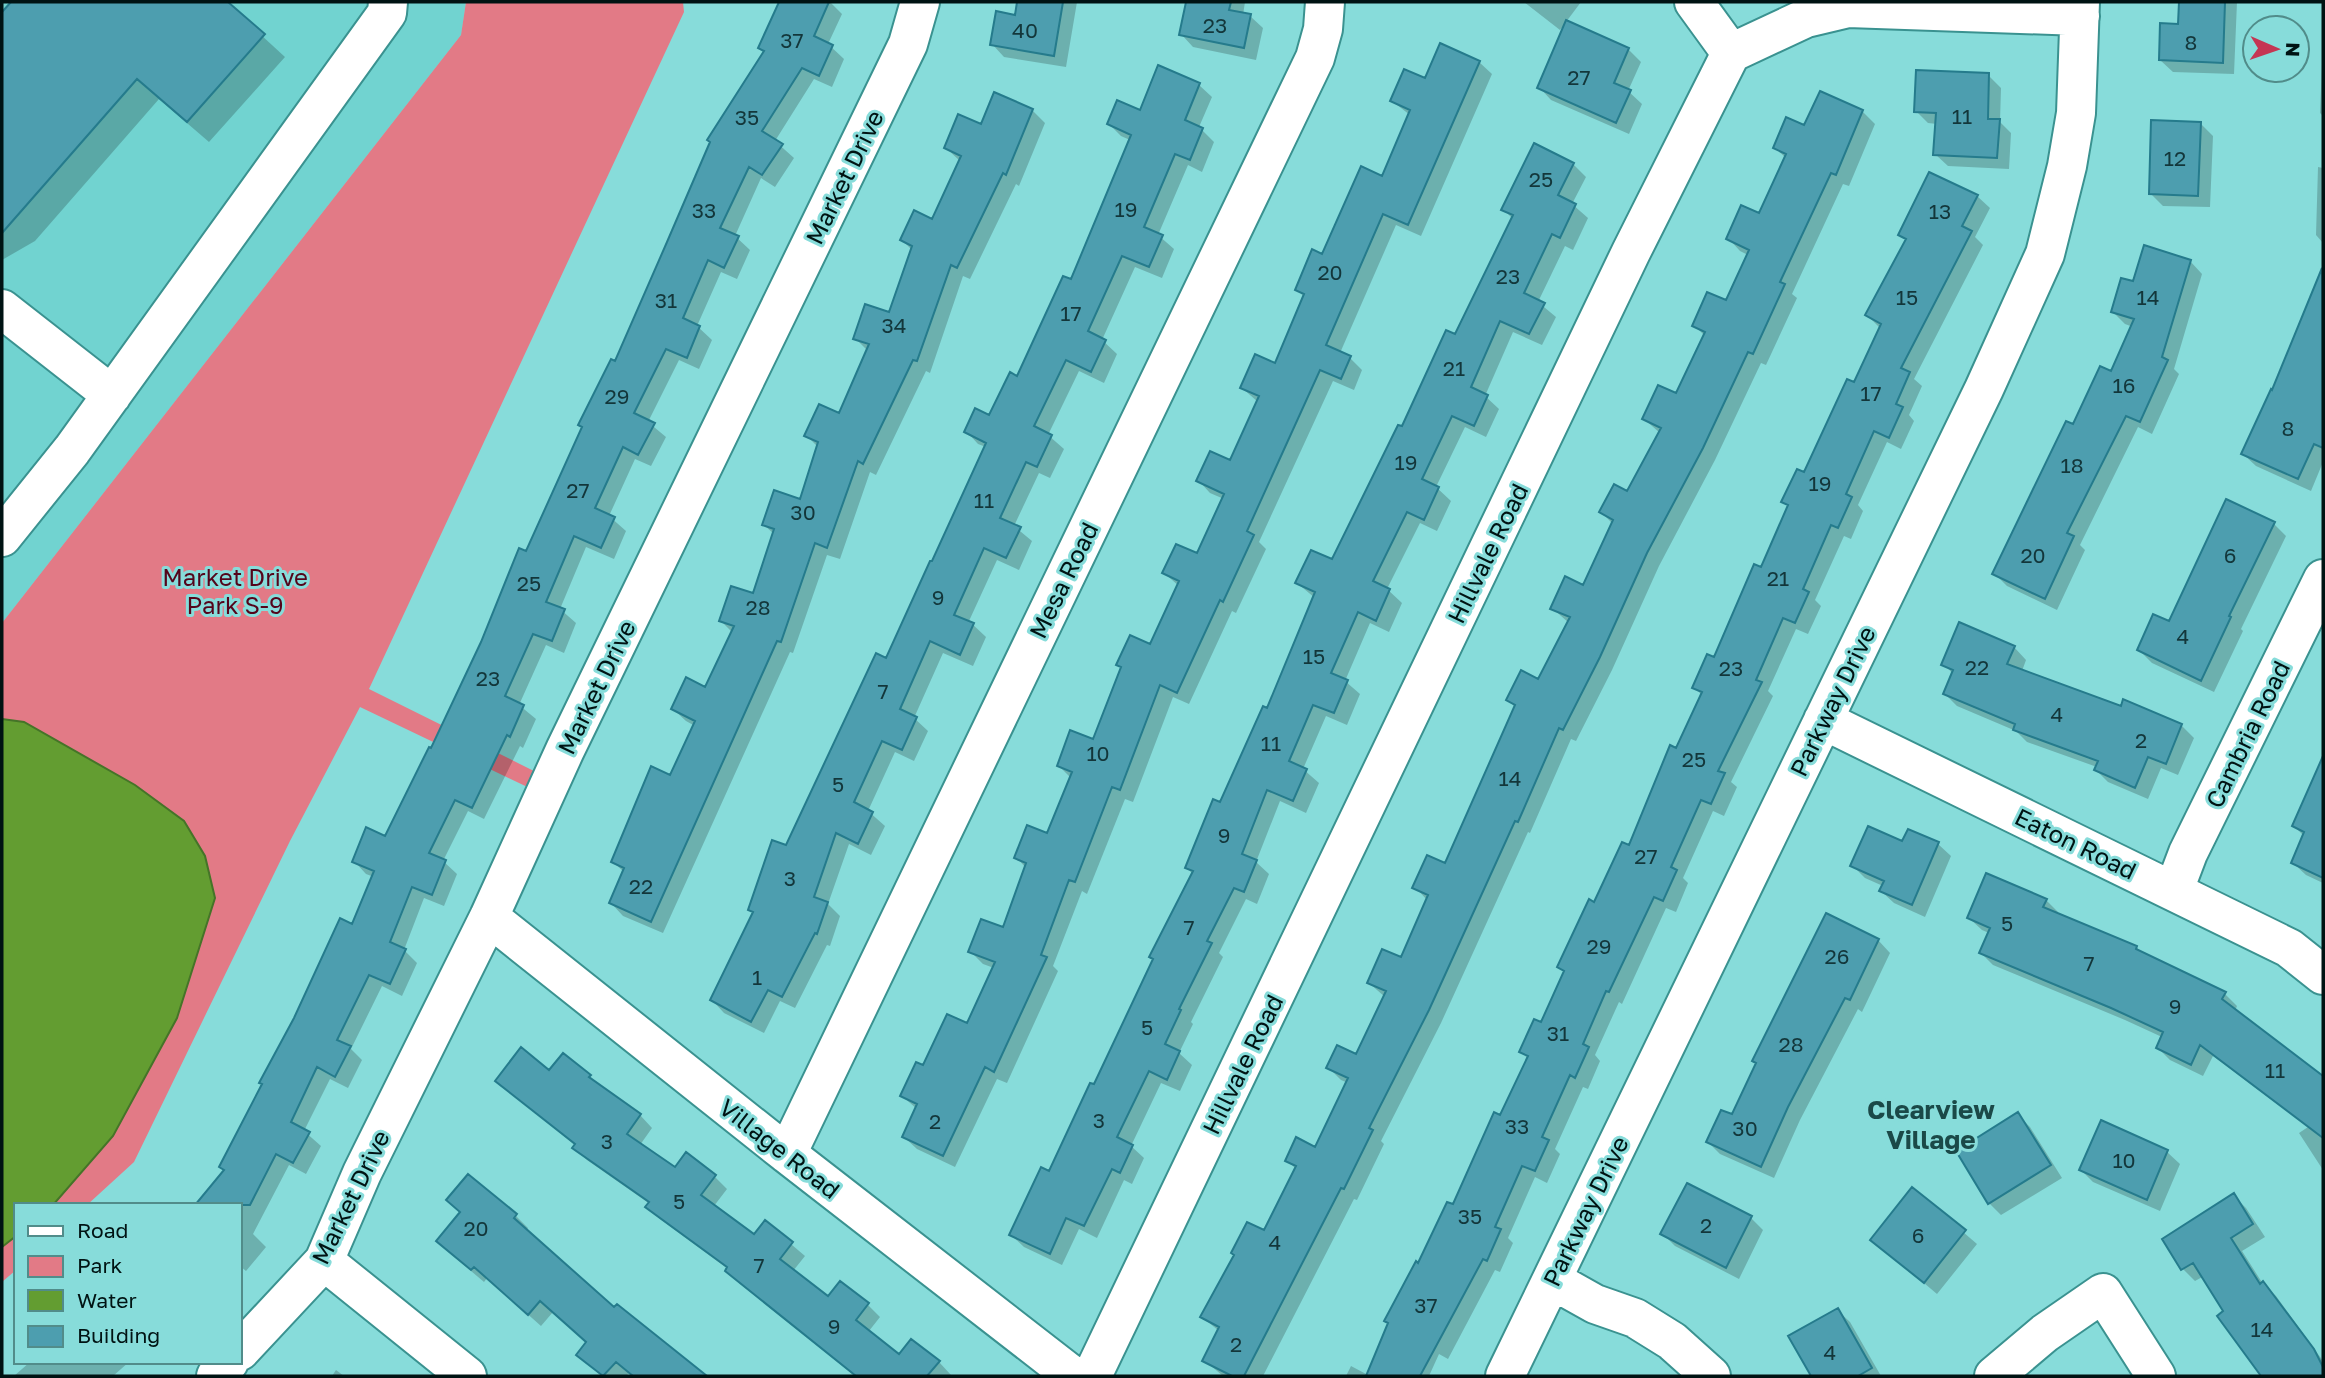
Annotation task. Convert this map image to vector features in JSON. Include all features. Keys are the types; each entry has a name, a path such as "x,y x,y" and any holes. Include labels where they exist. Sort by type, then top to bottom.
{"street":[{"path":"2,537 112,395 387,13 388,2"},
{"name":"Market Drive","path":"242,1349 324,1261 368,1161 489,917 565,750 908,44 920,2"},
{"name":"Mesa Road","path":"787,1154 1315,58 1323,29 1325,2"},
{"path":"1694,2 1731,53 1806,18 1848,8 2080,9"},
{"name":"Parkway Drive","path":"1505,1376 1984,389 2045,254 2074,126 2080,9"},
{"name":"Hillvale Road","path":"1092,1376 1631,252 1731,53"},
{"path":"2,309 112,395"},
{"name":"Cambria Road","path":"2174,890 2188,853 2323,579"},
{"name":"Eaton Road","path":"1823,720 2289,948 2323,975"},
{"name":"Village Road","path":"489,917 787,1154 1073,1376"},
{"path":"324,1261 467,1376"},
{"path":"1552,1280 1595,1304 1635,1318 1672,1341 1711,1376"},
{"path":"1994,1376 2045,1333 2103,1293 2156,1376"}],"shaded area":[{"path":"2,2 466,2 461,35 2,623"}],"green space":[{"name":"Market Drive Park S-9","path":"466,2 683,2 684,12 369,689 548,778 540,793 360,707 290,841 134,1162 89,1203 14,1203 14,1272 2,1282 2,623 461,35"}],"water":[{"path":"2,719 24,722 135,785 184,821 205,856 215,898 177,1018 113,1136 55,1203 14,1203 14,1238 2,1247"}],"building":[{"path":"11,2 228,2 265,34 187,122 137,79 2,233 2,12"},
{"path":"779,2 829,2 814,36 833,45 819,76 802,68 762,131 783,144 762,175 749,167 720,228 739,236 724,268 708,260 683,318 700,326 687,358 666,349 634,413 655,423 638,455 623,447 595,508 615,517 601,548 574,536 546,602 565,609 552,641 533,634 505,696 524,705 510,737 507,735 472,808 455,800 429,853 446,860 432,895 412,887 390,942 406,949 390,984 369,975 337,1040 351,1046 335,1077 317,1067 291,1122 310,1132 293,1163 276,1154 250,1205 197,1203 224,1170 219,1167 262,1084 259,1083 294,1018 340,918 352,924 374,871 352,862 366,827 385,836 429,747 431,748 481,642 519,548 526,551 582,427 578,425 611,359 615,361 710,142 707,140 764,51 758,48"},
{"path":"1017,2 1063,2 1054,56 990,45 996,11 1015,15"},
{"path":"1186,2 1231,2 1229,10 1251,14 1244,48 1179,35"},
{"path":"2179,2 2225,2 2223,63 2159,60 2160,23 2178,24"},
{"path":"1566,20 1629,48 1614,83 1631,90 1616,123 1537,88"},
{"path":"1440,43 1480,61 1408,225 1383,214 1326,345 1351,356 1341,379 1320,370 1247,531 1254,535 1177,693 1160,685 1120,790 1112,787 1075,882 1069,880 1041,955 1047,957 994,1072 985,1067 943,1156 902,1137 917,1104 900,1096 916,1062 923,1065 947,1014 967,1023 995,962 968,952 981,919 1003,927 1026,863 1014,858 1027,825 1047,833 1072,772 1057,766 1070,730 1093,739 1121,667 1116,665 1130,635 1150,644 1179,581 1162,573 1176,544 1197,553 1224,494 1196,481 1210,451 1230,460 1259,396 1240,388 1255,354 1275,363 1304,294 1295,290 1312,249 1322,254 1361,166 1382,176 1410,110 1390,101 1404,69 1425,78"},
{"path":"1158,65 1200,83 1185,120 1203,128 1190,160 1175,154 1144,227 1163,235 1149,267 1122,256 1088,331 1106,340 1091,372 1066,360 1034,426 1052,435 1037,467 1026,462 1000,518 1021,527 1006,558 984,548 954,615 974,623 960,655 930,641 900,709 917,717 902,750 882,741 854,802 873,812 858,844 836,833 814,897 828,902 817,934 815,933 782,997 768,990 751,1022 710,1000 753,912 748,910 772,840 786,845 876,653 886,658 932,561 986,443 964,432 975,408 989,415 1010,372 1017,376 1063,276 1071,279 1131,135 1107,124 1117,100 1140,110"},
{"path":"1916,70 1989,73 1988,119 2000,119 1997,158 1933,155 1936,113 1914,112"},
{"path":"1820,91 1863,110 1836,175 1831,173 1780,282 1785,284 1753,354 1748,352 1703,448 1647,553 1600,657 1563,730 1559,728 1518,822 1515,821 1429,1010 1369,1128 1373,1130 1344,1189 1341,1188 1244,1376 1232,1376 1202,1361 1219,1327 1200,1317 1234,1255 1231,1253 1247,1222 1264,1230 1296,1166 1285,1161 1296,1137 1315,1147 1348,1078 1326,1068 1337,1045 1356,1054 1386,991 1367,983 1382,949 1401,957 1428,895 1412,888 1427,855 1445,863 1515,705 1506,700 1521,670 1538,679 1570,617 1550,609 1565,576 1583,585 1613,520 1599,512 1614,484 1627,491 1661,428 1642,419 1658,385 1676,393 1705,332 1692,326 1707,292 1726,300 1749,250 1726,239 1741,205 1759,213 1786,154 1773,148 1786,117 1804,125"},
{"path":"994,92 1033,109 1006,175 1003,173 957,268 951,265 917,361 913,360 863,464 858,461 827,548 815,543 781,642 777,641 651,922 609,903 624,868 611,862 651,766 670,775 695,721 671,709 686,677 705,687 734,626 719,621 731,586 753,593 774,529 762,525 774,490 800,499 818,442 804,436 819,404 839,413 869,344 853,339 865,304 889,312 912,246 900,240 914,210 932,219 961,156 944,148 958,114 981,124"},
{"path":"2151,120 2201,122 2198,196 2149,194"},
{"path":"1534,143 1574,163 1558,195 1576,204 1560,238 1552,234 1524,293 1545,303 1529,334 1500,321 1471,387 1488,395 1474,426 1452,416 1422,479 1439,487 1424,520 1407,512 1373,581 1390,589 1376,621 1358,612 1331,673 1348,680 1334,713 1313,705 1289,761 1307,769 1293,801 1267,790 1242,854 1257,860 1244,892 1234,888 1207,941 1212,943 1165,1044 1180,1051 1167,1080 1149,1071 1117,1137 1133,1145 1120,1173 1112,1169 1084,1226 1066,1218 1050,1254 1009,1235 1041,1167 1049,1171 1090,1083 1094,1084 1153,959 1149,957 1193,871 1185,868 1213,799 1220,802 1263,706 1267,708 1315,592 1295,583 1311,550 1332,559 1398,425 1402,426 1446,330 1455,334 1513,215 1501,210"},
{"path":"1929,172 1978,195 1962,226 1972,231 1901,368 1910,372 1896,404 1903,407 1889,438 1874,431 1846,494 1852,497 1838,528 1831,525 1803,589 1809,592 1795,623 1783,618 1756,680 1762,682 1718,771 1725,773 1711,804 1701,800 1671,867 1677,870 1663,901 1654,897 1609,992 1606,991 1583,1044 1589,1047 1575,1078 1570,1075 1542,1137 1549,1140 1535,1171 1522,1166 1495,1227 1501,1229 1487,1261 1483,1259 1420,1376 1366,1376 1388,1323 1384,1321 1416,1261 1418,1263 1447,1202 1453,1204 1494,1112 1500,1115 1528,1056 1519,1052 1534,1019 1541,1022 1564,971 1557,967 1589,899 1594,902 1622,842 1629,845 1670,745 1676,748 1702,692 1692,688 1707,654 1714,657 1754,564 1761,567 1788,505 1781,502 1797,469 1804,472 1847,379 1854,382 1881,324 1865,315 1906,239 1898,235"},
{"path":"2144,245 2191,260 2162,357 2168,360 2140,422 2126,416 2067,533 2074,536 2045,599 1992,574 2066,421 2073,424 2100,366 2111,371 2134,319 2111,312 2121,278 2133,281"},
{"path":"2322,268 2323,448 2314,444 2298,479 2241,454 2272,390"},
{"path":"2226,499 2275,522 2201,681 2137,650 2153,614 2169,621"},
{"path":"1959,622 2015,646 2007,664 2121,706 2123,699 2182,724 2166,764 2148,757 2135,788 2094,770 2098,761 2013,730 2015,724 1943,694 1953,670 1941,665"},
{"path":"2323,756 2323,878 2291,863 2304,832 2292,826"},
{"path":"1868,826 1902,841 1908,829 1939,842 1912,905 1879,891 1884,881 1850,866"},
{"path":"1986,873 2047,899 2043,907 2137,946 2136,949 2226,992 2222,999 2323,1076 2323,1138 2200,1045 2191,1065 2156,1048 2163,1032 1979,953 1990,928 1967,918"},
{"path":"1826,913 1879,939 1850,1000 1845,998 1788,1107 1761,1167 1706,1142 1721,1110 1732,1114 1756,1063 1752,1061"},
{"path":"521,1047 549,1070 563,1053 591,1075 589,1077 641,1114 627,1134 675,1167 686,1152 716,1175 701,1195 754,1234 765,1220 793,1242 780,1259 828,1296 840,1281 869,1303 856,1320 899,1354 911,1339 940,1361 927,1376 856,1376 725,1271 727,1267 645,1207 649,1202 572,1148 575,1144 495,1081"},
{"path":"2018,1112 2051,1165 1988,1204 1956,1151"},
{"path":"2101,1120 2168,1150 2147,1200 2079,1170"},
{"path":"468,1174 517,1214 514,1218 614,1307 617,1304 707,1376 633,1376 616,1362 603,1376 576,1355 586,1342 540,1301 528,1315 474,1267 471,1270 436,1241 460,1212 446,1200"},
{"path":"1687,1183 1752,1216 1726,1268 1660,1234"},
{"path":"1912,1187 1966,1230 1924,1283 1870,1240"},
{"path":"2234,1193 2253,1224 2231,1238 2260,1284 2263,1281 2314,1349 2323,1367 2323,1376 2261,1376 2217,1316 2223,1311 2193,1263 2181,1270 2162,1239"},
{"path":"1838,1308 1872,1368 1858,1376 1811,1376 1788,1336"}],"district":[{"name":"Clearview Village","path":"1931,1124"}]}
